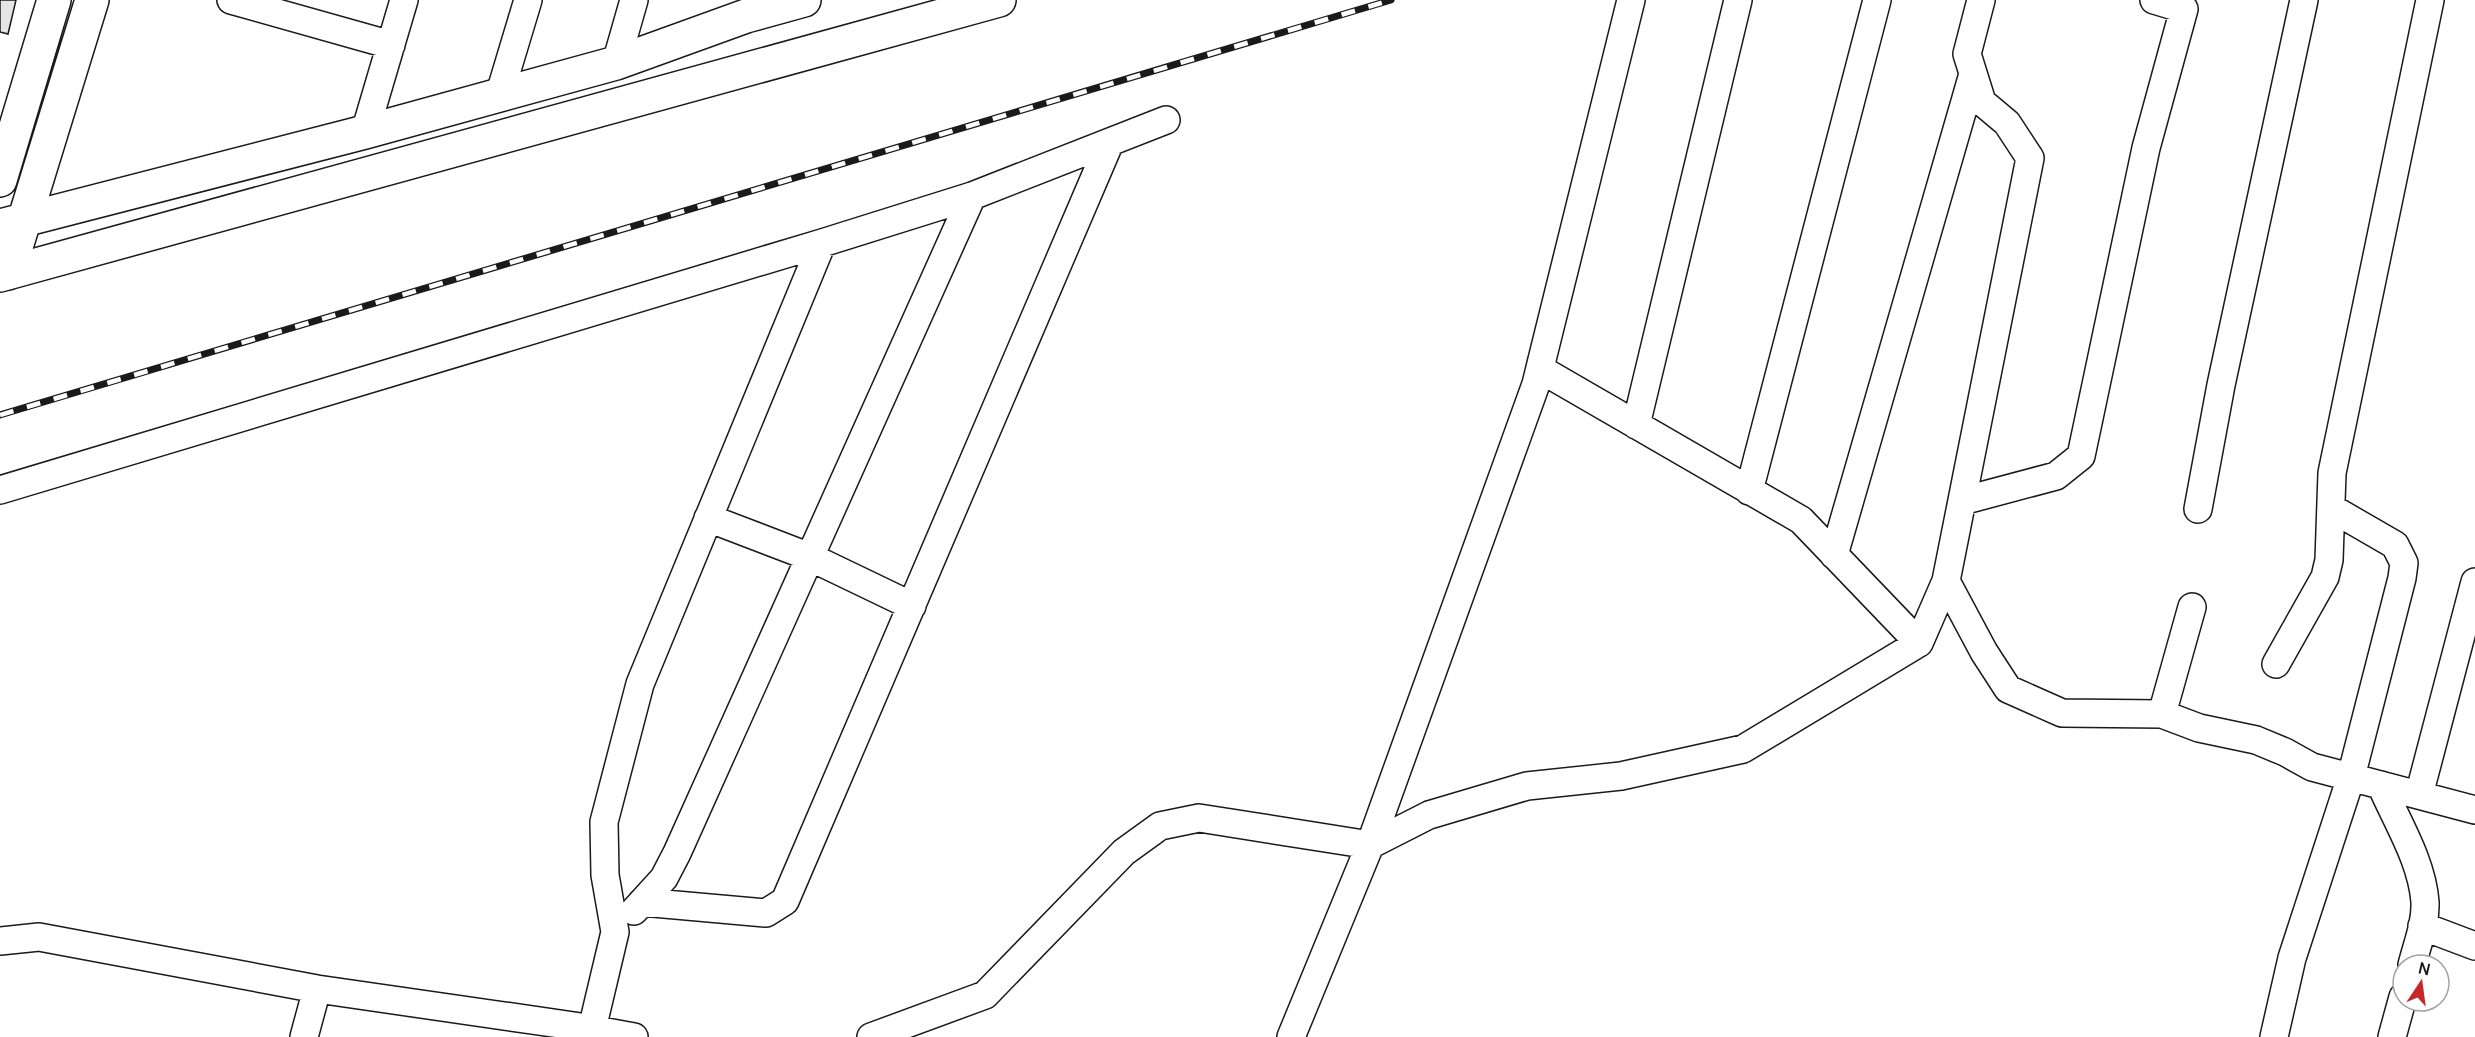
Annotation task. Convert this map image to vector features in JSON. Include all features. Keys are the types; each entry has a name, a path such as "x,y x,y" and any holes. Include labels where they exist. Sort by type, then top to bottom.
{"street":[{"path":"0,180 54,0"},
{"path":"92,0 12,223 4,274 999,0"},
{"path":"231,0 391,45"},
{"path":"365,132 404,0"},
{"path":"500,93 528,0"},
{"path":"616,63 634,0"},
{"path":"12,223 365,132 500,93 616,63 748,8 804,0"},
{"path":"1291,1037 1370,845 1540,369 1631,0"},
{"path":"1636,425 1738,0"},
{"path":"1749,490 1877,0"},
{"path":"871,1037 986,995 1124,852 1160,826 1199,818 1370,845 1429,815 1527,786 1621,776 1743,749 1919,643 1946,581 2030,158 2007,123 1982,102 1973,74 1967,54 1981,0"},
{"path":"1962,501 2056,476 2081,456 2146,148 2184,9 2154,0"},
{"path":"2198,509 2223,373 2304,0"},
{"path":"2276,664 2325,577 2329,560 2332,473 2430,0"},
{"path":"1834,555 1973,74"},
{"path":"0,490 972,196 1166,120"},
{"path":"642,902 766,913 785,901 1110,142"},
{"path":"615,932 664,878 677,854 972,196"},
{"path":"592,1029 615,932 605,875 604,822 640,684 822,243"},
{"path":"1540,369 1801,520 1919,643"},
{"path":"2274,1037 2292,958 2351,777 2402,578 2404,562 2395,545 2331,508"},
{"path":"708,519 810,557 912,606"},
{"path":"1946,581 1984,652 2008,689 2062,713 2162,714 2199,728 2256,740 2312,767 2475,810"},
{"path":"2419,795 2475,582"},
{"path":"2162,714 2192,608"},
{"path":"2381,785 2413,856 2421,880 2425,903 2415,953"},
{"path":"2422,926 2475,946"},
{"path":"0,941 39,937 317,989 634,1037"},
{"path":"304,1037 317,989"},
{"path":"2392,1037 2399,1013"}],"building":[{"path":"0,0 16,0 8,34 0,32"}],"railway":[{"path":"0,415 1391,0"}]}
